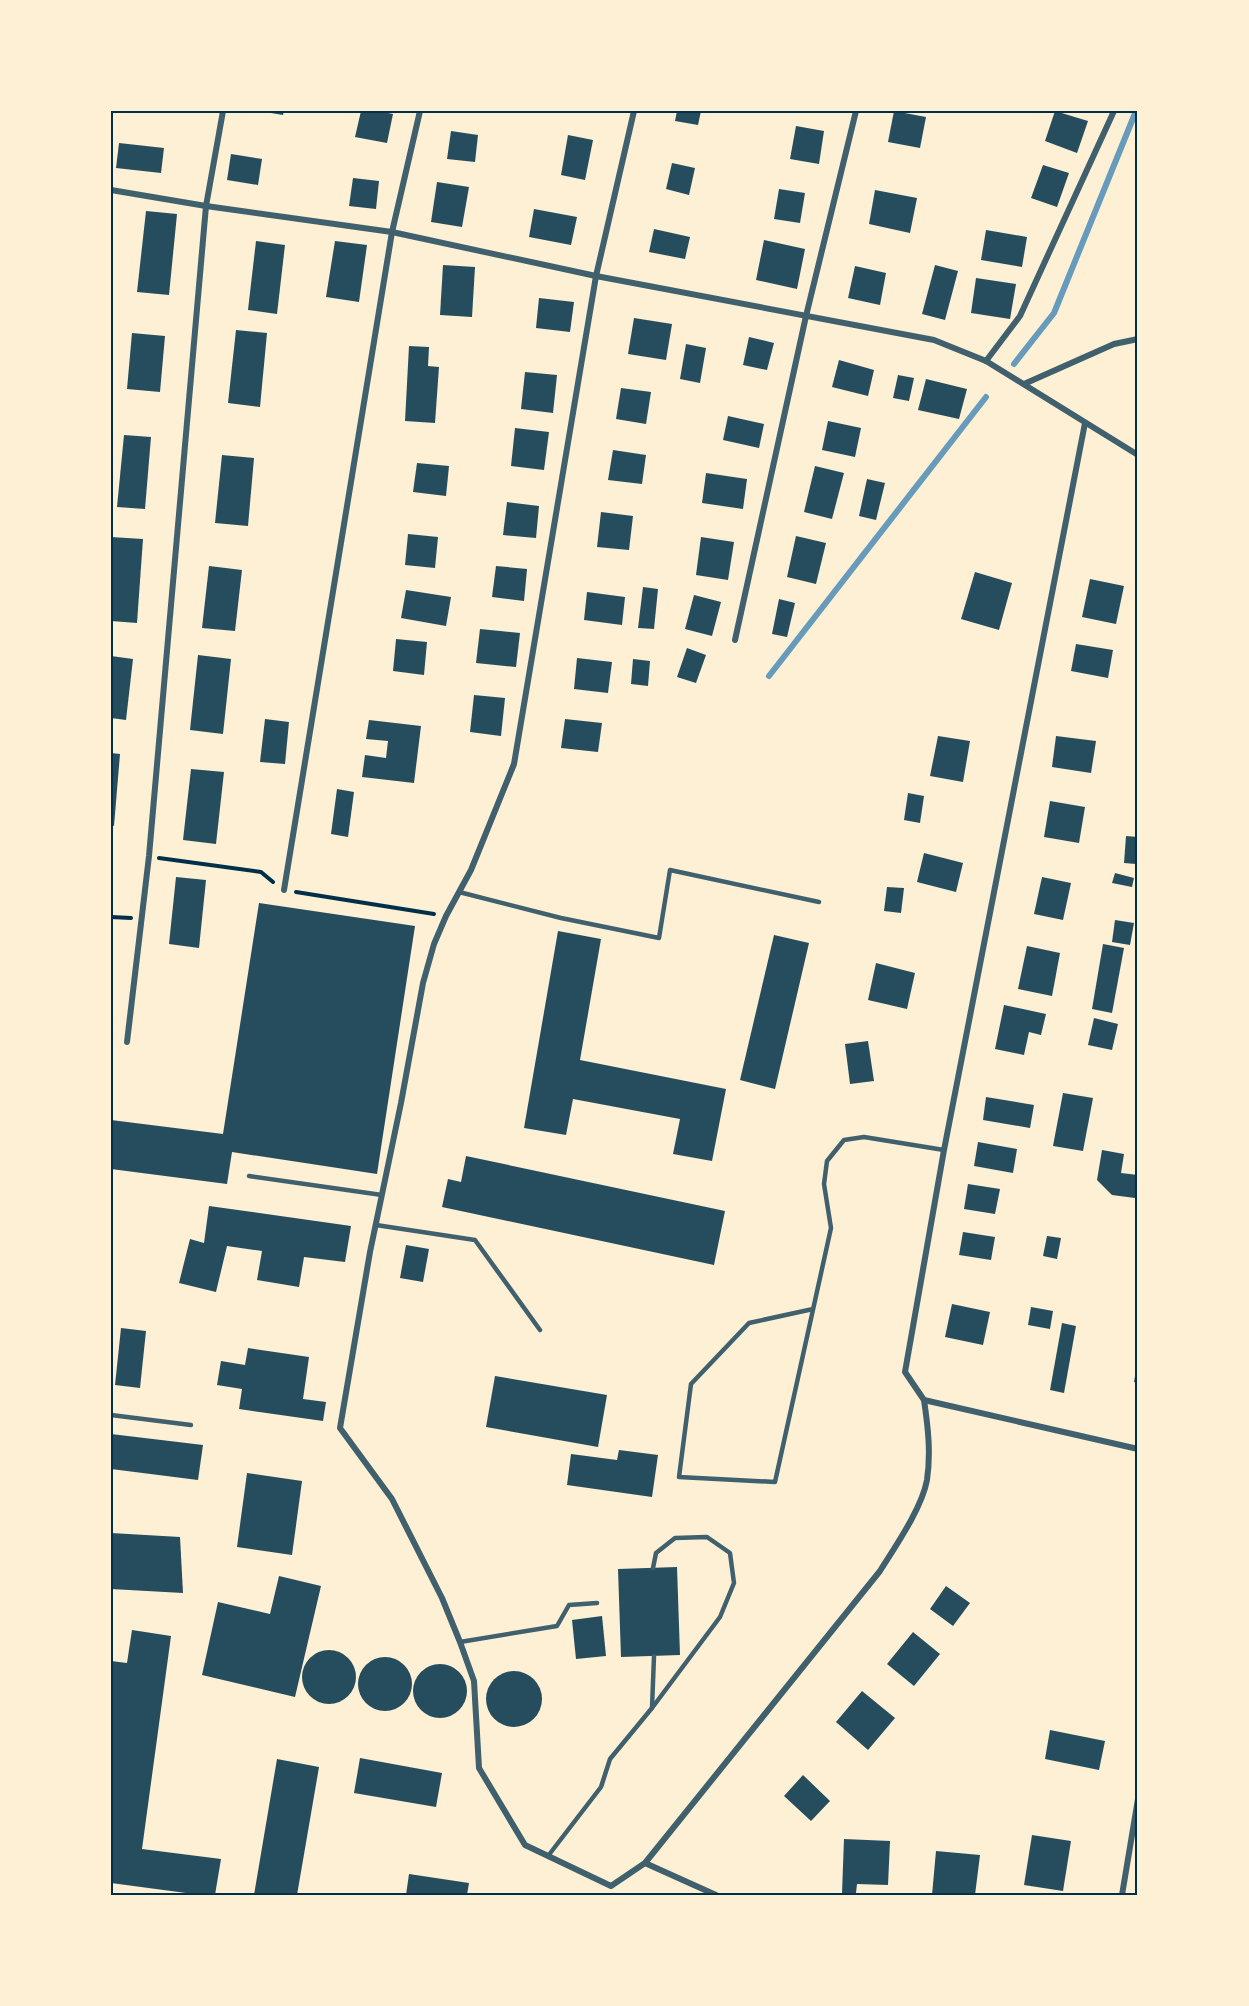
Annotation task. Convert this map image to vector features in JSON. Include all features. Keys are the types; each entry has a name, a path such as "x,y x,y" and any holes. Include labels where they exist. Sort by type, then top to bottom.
{"street":[{"path":"127,1042 149,856 206,206 224,111"},
{"path":"284,890 393,232 420,111"},
{"path":"634,111 596,276 514,764 471,870 434,944 423,983 376,1225 340,1428 393,1499 442,1598 460,1642 474,1681 479,1768 525,1845 611,1886 645,1863 880,1571 913,1516 927,1481 929,1437 924,1400 905,1372 944,1150 1085,423"},
{"path":"735,640 806,316 856,111"},
{"path":"986,361 1020,316 1114,111"},
{"path":"111,190 206,206 393,232 596,276 934,340 986,361 1138,455"},
{"path":"1024,384 1114,344 1138,339"},
{"path":"924,1400 1138,1449"},
{"path":"1122,1895 1138,1798"},
{"path":"645,1863 716,1895"}],"lane":[{"path":"459,892 561,918 659,938 670,870 819,902"},
{"path":"813,1309 749,1323 691,1384 679,1477 774,1482 813,1309 831,1228 824,1184 827,1161 844,1140 864,1137 944,1150"},
{"path":"249,1176 382,1195"},
{"path":"376,1225 476,1240 540,1330"},
{"path":"111,1415 191,1425"},
{"path":"548,1856 601,1787 610,1759 652,1708 720,1617 734,1583 730,1553 707,1537 675,1538 656,1553 654,1568"},
{"path":"460,1642 557,1626 569,1605 597,1603"},
{"path":"652,1708 654,1656"}],"path":[{"path":"111,917 141,918"}],"building":[{"path":"265,111 284,111 283,115"},
{"path":"361,111 393,114 387,143 355,137"},
{"path":"677,111 701,111 698,125 675,121"},
{"path":"894,111 926,117 920,148 888,142"},
{"path":"1055,111 1088,121 1077,153 1045,141"},
{"path":"796,126 824,131 819,164 790,159"},
{"path":"451,131 478,135 475,162 447,159"},
{"path":"568,135 593,140 585,180 561,175"},
{"path":"119,143 164,148 161,173 116,168"},
{"path":"231,154 262,159 258,185 227,180"},
{"path":"672,163 695,168 689,195 666,189"},
{"path":"1043,165 1069,173 1057,207 1031,198"},
{"path":"353,178 379,181 376,209 349,206"},
{"path":"437,182 469,187 462,227 431,222"},
{"path":"779,189 805,193 800,223 774,219"},
{"path":"875,190 917,198 910,233 869,224"},
{"path":"534,209 577,217 571,245 529,237"},
{"path":"146,211 177,214 169,295 137,292"},
{"path":"654,229 690,237 685,259 649,252"},
{"path":"986,230 1027,237 1022,267 981,260"},
{"path":"764,240 805,249 797,289 756,280"},
{"path":"256,241 285,245 277,314 248,310"},
{"path":"335,241 367,245 359,302 326,297"},
{"path":"443,265 475,267 472,317 440,315"},
{"path":"935,265 958,271 945,320 922,314"},
{"path":"855,266 886,273 880,305 848,298"},
{"path":"976,278 1016,284 1010,319 971,313"},
{"path":"539,298 574,302 570,332 536,328"},
{"path":"634,318 672,324 666,360 628,354"},
{"path":"236,330 267,333 260,407 228,403"},
{"path":"132,333 165,336 160,392 127,389"},
{"path":"749,337 774,343 767,370 743,365"},
{"path":"686,344 706,348 700,383 680,379"},
{"path":"409,346 429,347 428,366 439,367 435,423 405,421"},
{"path":"839,360 874,370 868,396 832,387"},
{"path":"525,372 557,375 553,413 521,409"},
{"path":"898,375 914,378 909,401 893,398"},
{"path":"926,379 967,389 959,419 918,410"},
{"path":"621,388 651,392 646,424 616,419"},
{"path":"728,416 764,424 759,448 723,440"},
{"path":"828,421 861,428 855,457 822,450"},
{"path":"515,428 549,432 544,470 511,466"},
{"path":"124,435 151,437 145,509 117,507"},
{"path":"613,450 646,455 642,484 608,480"},
{"path":"222,455 254,458 248,526 215,523"},
{"path":"417,463 449,466 446,496 413,492"},
{"path":"815,466 844,473 832,519 804,512"},
{"path":"706,473 747,479 743,509 702,503"},
{"path":"867,479 885,483 876,520 859,516"},
{"path":"507,502 539,506 536,538 503,535"},
{"path":"601,512 633,516 629,550 597,547"},
{"path":"408,534 438,537 435,568 405,565"},
{"path":"796,536 826,543 816,584 787,577"},
{"path":"111,537 143,539 137,623 111,621"},
{"path":"701,537 734,542 728,580 696,575"},
{"path":"209,566 242,570 235,631 202,628"},
{"path":"496,566 527,569 524,601 492,597"},
{"path":"975,572 1012,583 999,630 961,619"},
{"path":"1090,579 1124,586 1116,624 1082,617"},
{"path":"643,587 658,589 654,629 638,628"},
{"path":"406,590 451,597 446,626 401,618"},
{"path":"587,592 625,597 622,625 584,620"},
{"path":"694,595 721,602 712,636 685,629"},
{"path":"779,599 795,603 787,637 772,634"},
{"path":"480,629 520,633 516,667 476,663"},
{"path":"396,639 427,642 424,675 393,671"},
{"path":"1076,644 1113,650 1108,678 1071,671"},
{"path":"687,648 706,655 696,683 677,677"},
{"path":"198,655 231,659 223,734 190,730"},
{"path":"111,656 133,659 126,720 111,718"},
{"path":"577,658 612,662 608,693 574,689"},
{"path":"633,659 650,661 648,686 631,684"},
{"path":"474,695 505,698 501,736 470,732"},
{"path":"265,719 289,722 285,764 260,762"},
{"path":"565,719 602,723 598,752 561,748"},
{"path":"369,720 421,726 414,783 362,777 365,755 386,758 388,741 366,739"},
{"path":"938,736 970,741 963,782 930,776"},
{"path":"1056,736 1096,741 1091,773 1052,767"},
{"path":"111,753 120,754 114,826 111,825"},
{"path":"191,769 224,772 216,844 183,840"},
{"path":"337,789 354,792 348,837 331,834"},
{"path":"908,793 924,796 920,823 904,820"},
{"path":"1050,801 1085,807 1079,843 1044,837"},
{"path":"1126,836 1138,837 1136,864 1124,863"},
{"path":"924,853 963,863 956,892 917,882"},
{"path":"1115,873 1134,878 1132,887 1112,883"},
{"path":"176,877 206,880 199,948 169,944"},
{"path":"1042,877 1071,883 1063,920 1034,914"},
{"path":"887,887 904,888 901,913 884,911"},
{"path":"259,903 415,926 377,1174 232,1152 227,1184 111,1169 111,1120 223,1134"},
{"path":"1115,920 1134,923 1130,945 1112,942"},
{"path":"558,931 601,939 580,1060 726,1089 712,1161 673,1154 680,1119 573,1099 566,1135 524,1128"},
{"path":"774,935 809,943 775,1089 740,1080"},
{"path":"1103,944 1124,948 1112,1013 1092,1009"},
{"path":"1027,946 1060,953 1052,996 1018,989"},
{"path":"876,963 915,973 907,1009 868,1000"},
{"path":"1004,1005 1046,1014 1041,1035 1029,1032 1024,1055 995,1049"},
{"path":"1094,1018 1118,1024 1112,1050 1088,1045"},
{"path":"868,1041 874,1081 850,1084 845,1044"},
{"path":"1063,1093 1093,1098 1083,1151 1053,1146"},
{"path":"986,1097 1034,1105 1030,1128 983,1120"},
{"path":"978,1142 1017,1149 1013,1173 974,1166"},
{"path":"1102,1150 1124,1154 1121,1173 1138,1175 1135,1198 1112,1195 1097,1180"},
{"path":"466,1156 725,1211 714,1265 442,1207 448,1179 461,1182"},
{"path":"968,1184 1000,1189 995,1214 964,1209"},
{"path":"209,1206 351,1226 345,1262 304,1257 299,1287 257,1280 262,1251 227,1246 216,1292 179,1283 190,1239 204,1243"},
{"path":"963,1232 995,1237 991,1260 959,1255"},
{"path":"1047,1236 1061,1238 1057,1259 1043,1256"},
{"path":"406,1245 429,1249 423,1282 400,1278"},
{"path":"952,1304 990,1312 983,1345 945,1337"},
{"path":"1031,1307 1053,1311 1050,1329 1028,1325"},
{"path":"1062,1323 1076,1326 1064,1393 1050,1390"},
{"path":"121,1328 146,1331 140,1388 115,1385"},
{"path":"248,1348 309,1357 303,1399 326,1402 323,1421 239,1409 242,1389 217,1385 221,1361 245,1365"},
{"path":"1138,1365 1138,1383 1134,1382"},
{"path":"495,1376 607,1395 598,1447 486,1427"},
{"path":"111,1434 203,1445 198,1480 111,1469"},
{"path":"619,1450 658,1455 652,1497 567,1485 571,1454 617,1460"},
{"path":"247,1473 302,1481 292,1555 237,1547"},
{"path":"111,1533 180,1537 183,1593 111,1589"},
{"path":"677,1567 680,1655 621,1657 618,1569"},
{"path":"279,1576 321,1586 295,1697 202,1675 218,1602 270,1614"},
{"path":"946,1586 970,1603 953,1626 930,1609"},
{"path":"602,1616 606,1656 576,1659 572,1620"},
{"path":"132,1630 171,1636 142,1849 221,1859 215,1895 111,1883 111,1661 127,1663"},
{"path":"913,1632 940,1654 914,1686 887,1664"},
{"path":"324,1650 334,1650 344,1654 352,1662 356,1677 352,1692 344,1700 334,1704 324,1704 314,1700 306,1692 302,1682 302,1672 306,1662 314,1654"},
{"path":"385,1657 395,1659 404,1665 410,1674 412,1684 410,1694 404,1703 395,1709 385,1711 375,1709 366,1703 360,1694 358,1684 360,1674 366,1665 375,1659"},
{"path":"440,1664 450,1666 459,1672 465,1681 467,1691 465,1701 459,1710 450,1716 440,1718 430,1716 421,1710 415,1701 413,1691 415,1681 421,1672 430,1666"},
{"path":"514,1671 525,1673 534,1679 540,1688 542,1699 540,1710 534,1719 525,1725 514,1727 503,1725 494,1719 488,1710 486,1699 488,1688 494,1679 503,1673"},
{"path":"862,1691 895,1718 868,1750 836,1722"},
{"path":"1050,1730 1105,1741 1099,1770 1045,1759"},
{"path":"360,1758 442,1773 436,1807 354,1793"},
{"path":"277,1759 319,1767 297,1895 254,1895"},
{"path":"803,1775 830,1801 811,1821 784,1796"},
{"path":"1032,1835 1071,1841 1063,1891 1024,1885"},
{"path":"844,1839 890,1841 888,1885 857,1884 856,1893 842,1893"},
{"path":"936,1851 980,1855 975,1895 932,1895"},
{"path":"409,1874 469,1883 467,1895 406,1895"}],"waterway":[{"path":"1014,364 1054,313 1136,111"},
{"path":"769,676 986,397"}]}
